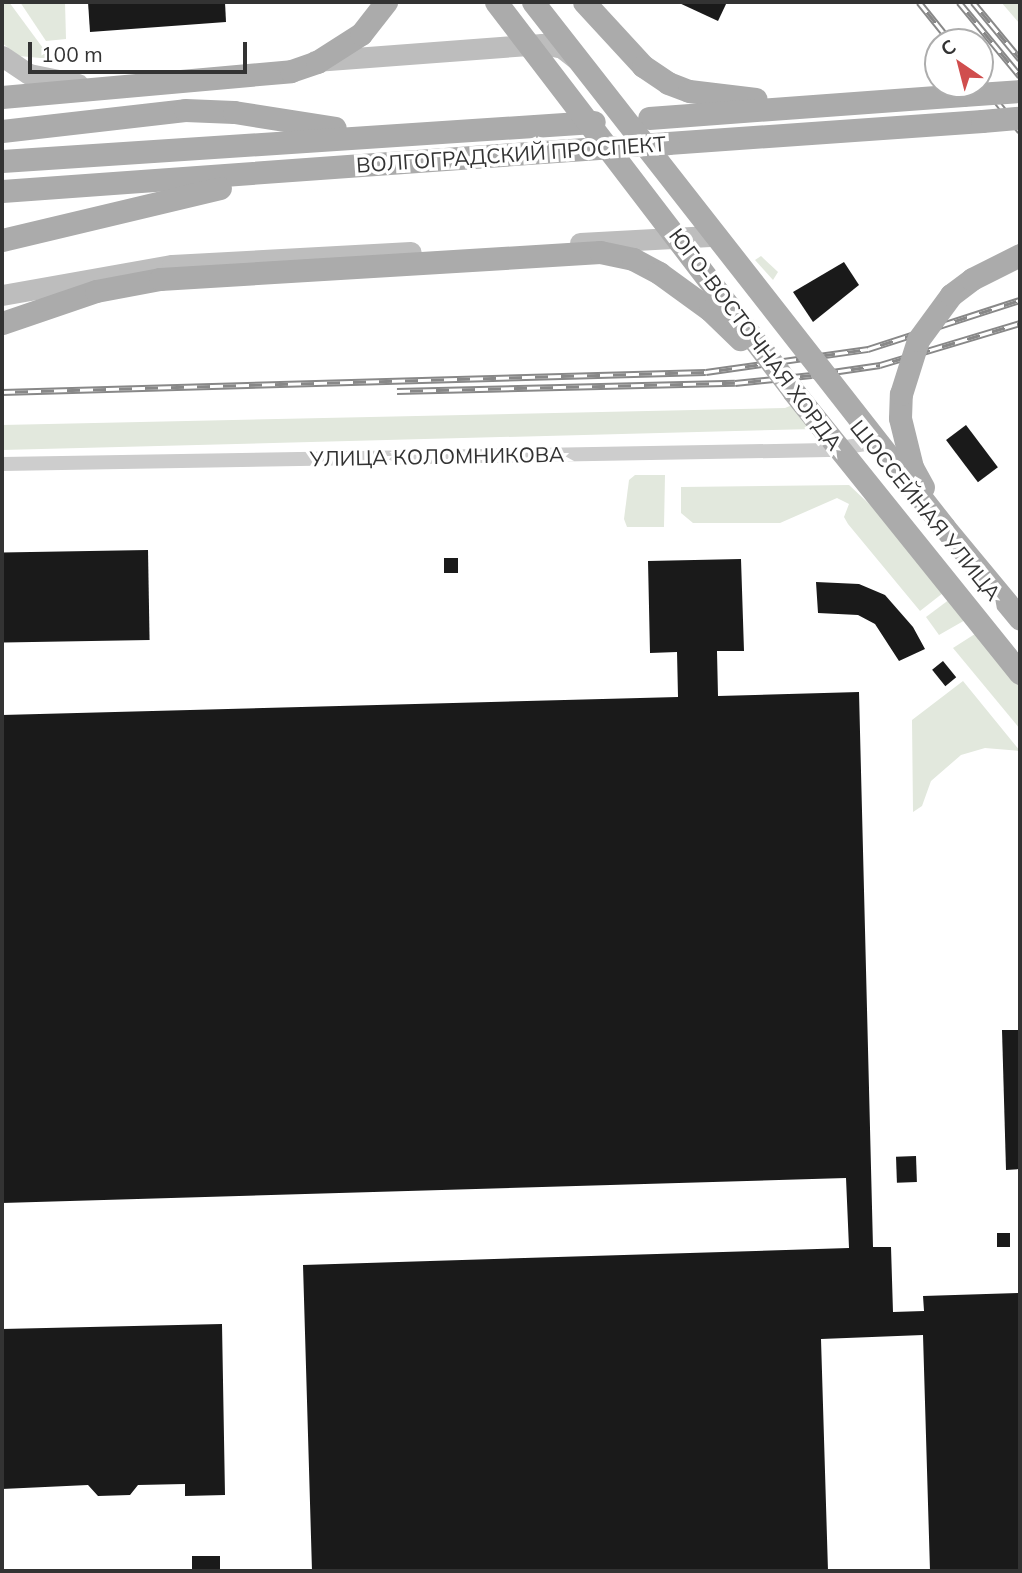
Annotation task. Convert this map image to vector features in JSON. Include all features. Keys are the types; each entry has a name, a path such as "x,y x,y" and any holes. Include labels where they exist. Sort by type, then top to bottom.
{"main road":[{"path":"2,97 291,71 317,62 361,34 386,2"},
{"name":"ЮГО-ВОСТОЧНАЯ ХОРДА","path":"496,2 793,391 1020,673"},
{"name":"ЮГО-ВОСТОЧНАЯ ХОРДА","path":"533,2 944,527 1020,620"},
{"path":"584,2 643,66 689,91 828,105"},
{"path":"2,56 29,74 57,83 96,86 281,63 526,44 552,45 582,65 801,352"},
{"name":"ВОЛГОГРАДСКИЙ ПРОСПЕКТ","path":"2,161 1020,91"},
{"path":"2,131 139,114 234,112 314,127 417,133"},
{"name":"ВОЛГОГРАДСКИЙ ПРОСПЕКТ","path":"2,191 1020,118"},
{"path":"2,240 153,202 315,169"},
{"path":"2,295 172,265 710,236"},
{"path":"2,323 96,291 160,279 600,252 633,260 686,290 793,391"},
{"path":"944,527 912,467 905,443 901,406 908,366 918,340 951,295 972,279 1020,255"},
{"name":"ШОССЕЙНАЯ УЛИЦА","path":"832,392 1020,628"}],"street":[{"name":"УЛИЦА КОЛОМНИКОВА","path":"2,464 828,450 872,443"}],"shaded area":[{"path":"2,2 9,2 51,59 19,56 2,43"},
{"path":"20,2 65,2 66,39 46,41"},
{"path":"1001,2 1020,2 1019,23"},
{"path":"761,256 778,272 773,280 755,260"},
{"path":"800,402 814,429 2,450 2,425 785,408"},
{"path":"635,475 665,475 664,527 627,527 624,519 629,480"},
{"path":"849,485 880,514 943,593 920,611 848,524 844,517 849,504 837,498 780,523 693,523 681,513 681,487"},
{"path":"950,599 967,619 939,635 926,617"},
{"path":"978,632 1020,684 1020,729 953,648"},
{"path":"963,681 1020,751 985,748 961,755 931,781 922,806 913,812 912,720"}],"building":[{"path":"88,2 225,2 226,22 90,32"},
{"path":"677,2 727,2 718,21"},
{"path":"844,262 859,285 813,322 793,292"},
{"path":"966,425 998,467 978,482 946,440"},
{"path":"148,550 150,640 4,643 2,553"},
{"path":"444,558 458,558 458,573 444,573"},
{"path":"741,559 744,651 717,651 718,696 859,692 873,1247 891,1247 893,1312 924,1311 923,1296 1020,1293 1020,1571 930,1571 923,1335 821,1339 828,1571 312,1571 303,1265 849,1248 846,1178 2,1203 2,715 678,697 677,652 650,653 648,561"},
{"path":"816,582 859,584 885,595 913,627 925,649 899,661 875,624 858,615 818,613"},
{"path":"943,661 956,677 945,686 932,670"},
{"path":"1002,1030 1020,1030 1020,1169 1006,1170"},
{"path":"916,1156 917,1182 897,1183 896,1157"},
{"path":"997,1233 1010,1233 1010,1247 997,1247"},
{"path":"222,1324 225,1495 185,1496 185,1484 138,1485 130,1495 98,1496 88,1485 2,1489 2,1329"},
{"path":"192,1556 220,1556 220,1571 192,1571"}],"railway":[{"path":"919,2 940,28"},
{"path":"959,2 1020,76"},
{"path":"973,2 1020,59"},
{"path":"994,98 1020,131"},
{"path":"2,392 706,372 868,349 1020,300"},
{"path":"397,391 735,383 812,375 880,365 1020,323"}]}
